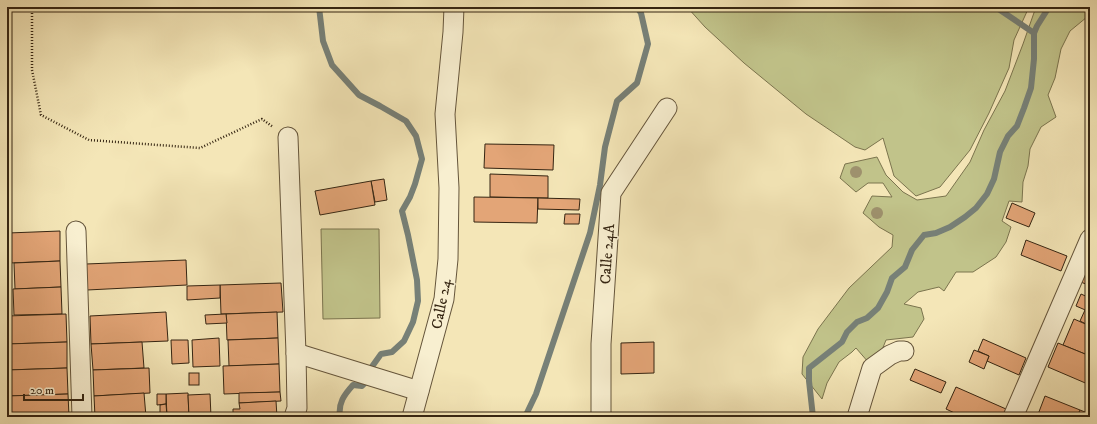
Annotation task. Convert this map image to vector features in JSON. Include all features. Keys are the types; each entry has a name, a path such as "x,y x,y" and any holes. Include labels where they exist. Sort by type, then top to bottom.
{"street":[{"name":"Calle 24","path":"412,417 444,299 448,259 449,188 445,114 454,7"},
{"name":"Calle 24A","path":"601,417 601,344 611,193 667,108"},
{"path":"288,137 296,353 297,408 294,417"},
{"path":"76,231 82,417"},
{"path":"1013,417 1090,239"},
{"path":"857,417 872,368 890,355 899,351 904,352"},
{"path":"296,353 419,391"}],"path":[{"path":"32,7 32,70 41,114 89,140 200,148 262,119 288,137"}],"green space":[{"path":"687,7 1029,7 1014,40 1009,68 989,113 970,150 940,187 916,196 894,176 883,138 865,150 855,147 806,114 744,63 705,27"},
{"path":"1036,7 1090,7 1090,16 1070,31 1061,49 1055,78 1048,95 1056,117 1041,127 1030,149 1028,166 1023,182 1022,202 1009,201 1002,221 1011,227 1006,242 996,257 973,272 956,272 944,291 939,287 918,292 904,304 921,308 924,319 913,337 886,340 878,360 869,363 856,348 839,362 827,383 822,399 802,374 803,357 818,329 849,288 892,247 893,235 879,227 863,213 872,196 892,197 883,183 868,183 856,192 840,178 845,164 877,157 886,175 903,192 917,200 946,196 970,162 984,130 1005,91"},
{"path":"321,229 379,229 380,318 323,319"}],"building":[{"path":"485,144 554,145 553,170 484,168"},
{"path":"490,174 548,176 548,198 490,197"},
{"path":"384,179 387,200 375,202 371,181"},
{"path":"371,181 375,205 320,215 315,191"},
{"path":"474,197 538,198 537,223 474,222"},
{"path":"538,198 580,199 579,210 538,209"},
{"path":"1012,203 1035,213 1029,227 1006,218"},
{"path":"565,214 580,214 579,224 564,224"},
{"path":"60,231 60,261 9,263 8,233"},
{"path":"1026,240 1067,256 1061,271 1021,255"},
{"path":"186,260 187,285 87,290 86,264"},
{"path":"60,261 61,287 15,289 14,263"},
{"path":"1087,267 1090,268 1090,286 1081,282"},
{"path":"281,283 283,312 221,314 220,285"},
{"path":"220,285 220,298 187,300 187,286"},
{"path":"61,287 62,314 14,315 13,289"},
{"path":"1081,294 1090,298 1090,312 1076,306"},
{"path":"1085,310 1090,312 1090,326 1080,321"},
{"path":"166,312 168,341 91,344 90,316"},
{"path":"277,312 278,338 227,340 226,314"},
{"path":"66,314 67,342 7,344 7,316"},
{"path":"226,314 227,323 206,324 205,315"},
{"path":"1074,319 1090,326 1090,356 1063,345"},
{"path":"219,338 220,366 193,367 192,340"},
{"path":"278,338 279,364 229,366 228,340"},
{"path":"983,339 1026,358 1019,375 987,361 989,356 978,351"},
{"path":"171,340 188,340 189,363 172,364"},
{"path":"67,342 67,368 7,370 7,344"},
{"path":"142,342 144,368 93,370 91,344"},
{"path":"654,342 654,373 621,374 621,343"},
{"path":"1058,343 1090,356 1090,385 1048,367"},
{"path":"974,350 989,356 984,369 969,362"},
{"path":"279,364 280,392 224,394 223,366"},
{"path":"67,368 68,394 7,396 7,370"},
{"path":"149,368 150,393 94,396 93,370"},
{"path":"915,369 946,382 941,393 910,380"},
{"path":"189,373 199,373 199,385 189,385"},
{"path":"956,387 1006,409 1002,417 963,417 946,409"},
{"path":"280,392 281,401 239,403 239,393"},
{"path":"144,393 146,417 95,417 94,396"},
{"path":"188,393 189,417 167,417 166,394"},
{"path":"68,394 69,417 7,417 7,396"},
{"path":"157,394 166,394 166,404 157,405"},
{"path":"210,394 211,417 189,417 188,395"},
{"path":"1045,396 1080,410 1077,417 1037,417"},
{"path":"276,401 277,417 233,417 233,409 240,409 239,403"},
{"path":"166,404 167,416 160,416 160,405"},
{"path":"1080,410 1090,414 1090,417 1077,417"}],"waterway":[{"path":"319,7 323,41 332,65 359,95 406,121 416,136 422,159 415,184 402,211 417,280 418,301 413,322 404,341 392,352 381,354 371,368 368,380 362,386 353,385 347,392 341,403 340,417"},
{"path":"525,417 536,394 590,233 600,185 605,147 617,101 637,83 648,44 641,13 637,7"},
{"path":"997,7 1034,33"},
{"path":"813,417 809,368 842,342 847,332 857,322 867,318 878,308 887,292 892,278 905,267 912,250 924,235 936,233 950,227 976,208 987,194 994,179 1000,152 1008,136 1017,126 1031,88 1034,59 1034,33 1049,7"}]}
